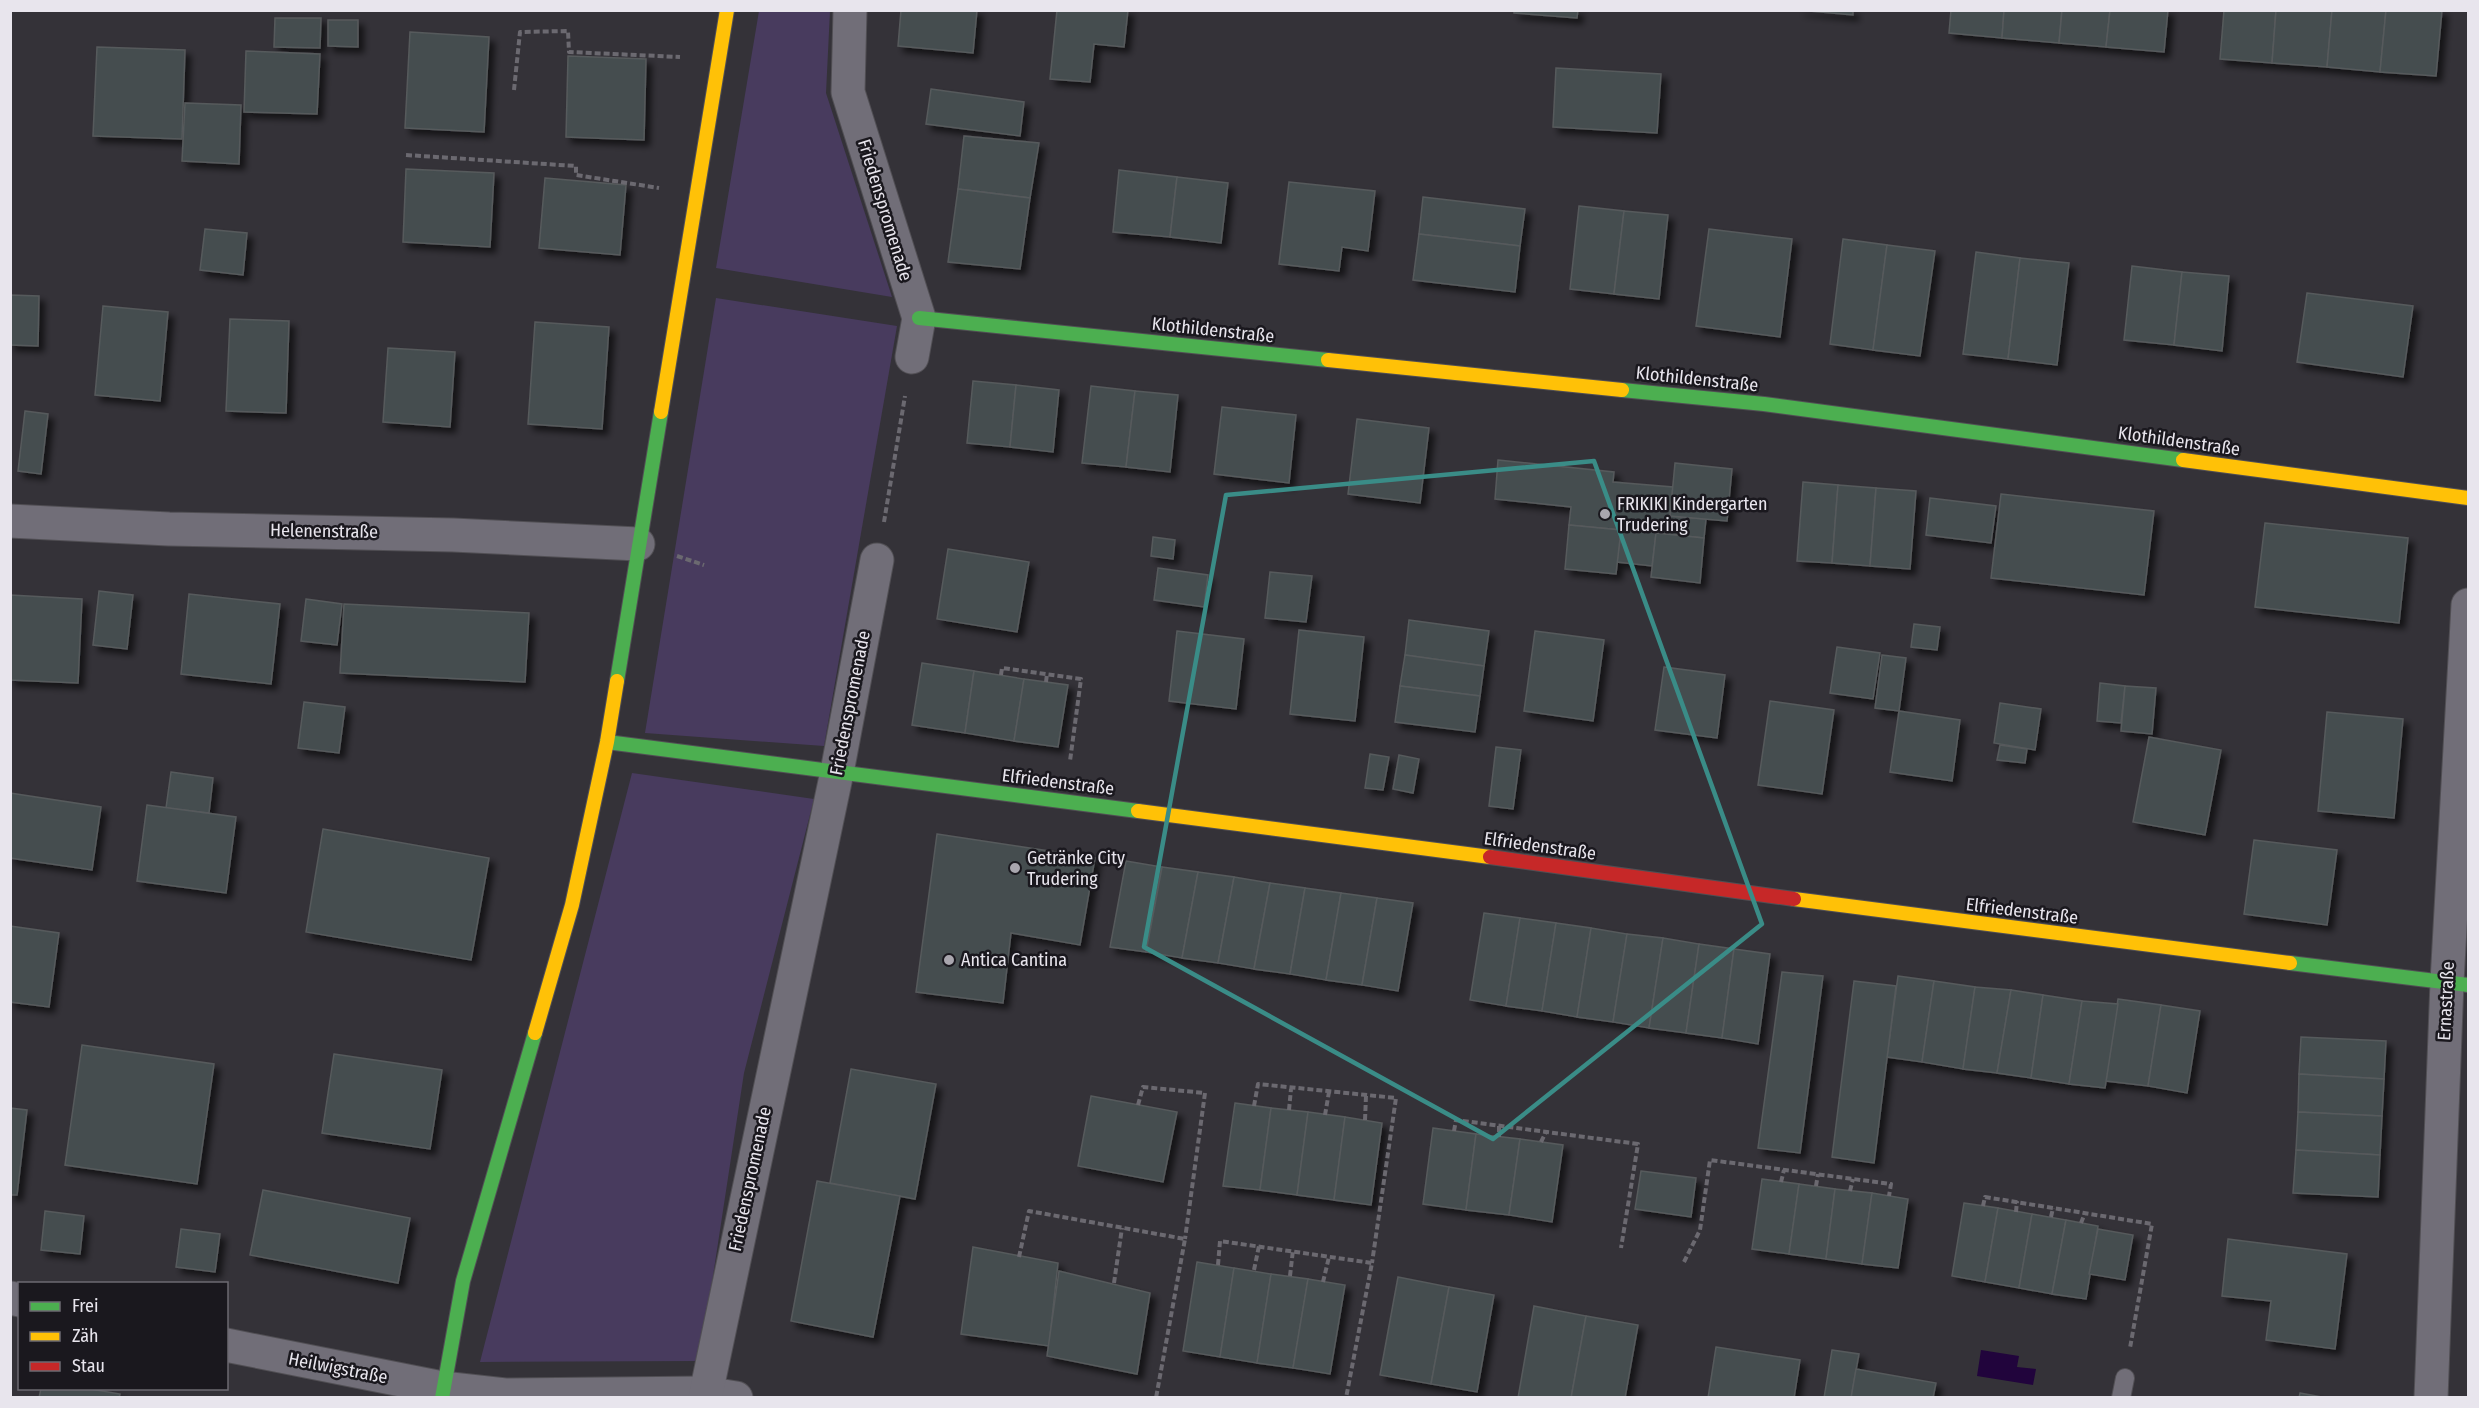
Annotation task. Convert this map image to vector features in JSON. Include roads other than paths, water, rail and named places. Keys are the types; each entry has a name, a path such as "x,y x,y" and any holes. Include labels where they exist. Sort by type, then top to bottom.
{"street":[{"path":"442,1393 464,1281 572,905 607,742 727,10"},
{"name":"Friedenspromenade","path":"850,10 848,92 919,318 912,357"},
{"name":"Klothildenstraße","path":"919,318 1764,404 2469,498"},
{"name":"Helenenstraße","path":"10,521 169,529 453,535 638,544"},
{"name":"Friedenspromenade","path":"715,1396 877,560"},
{"name":"Ernastraße","path":"2431,1398 2458,983 2469,605"},
{"name":"Elfriedenstraße","path":"607,742 1065,800 1848,907 2458,983"},
{"name":"Heilwigstraße","path":"228,1345 442,1393 715,1396"}],"lane":[{"path":"2121,1398 2125,1378"}],"place":[{"name":"FRIKIKI Kindergarten Trudering","path":"1605,514"},
{"name":"Getränke City Trudering","path":"1015,868"},
{"name":"Antica Cantina","path":"949,960"}]}
